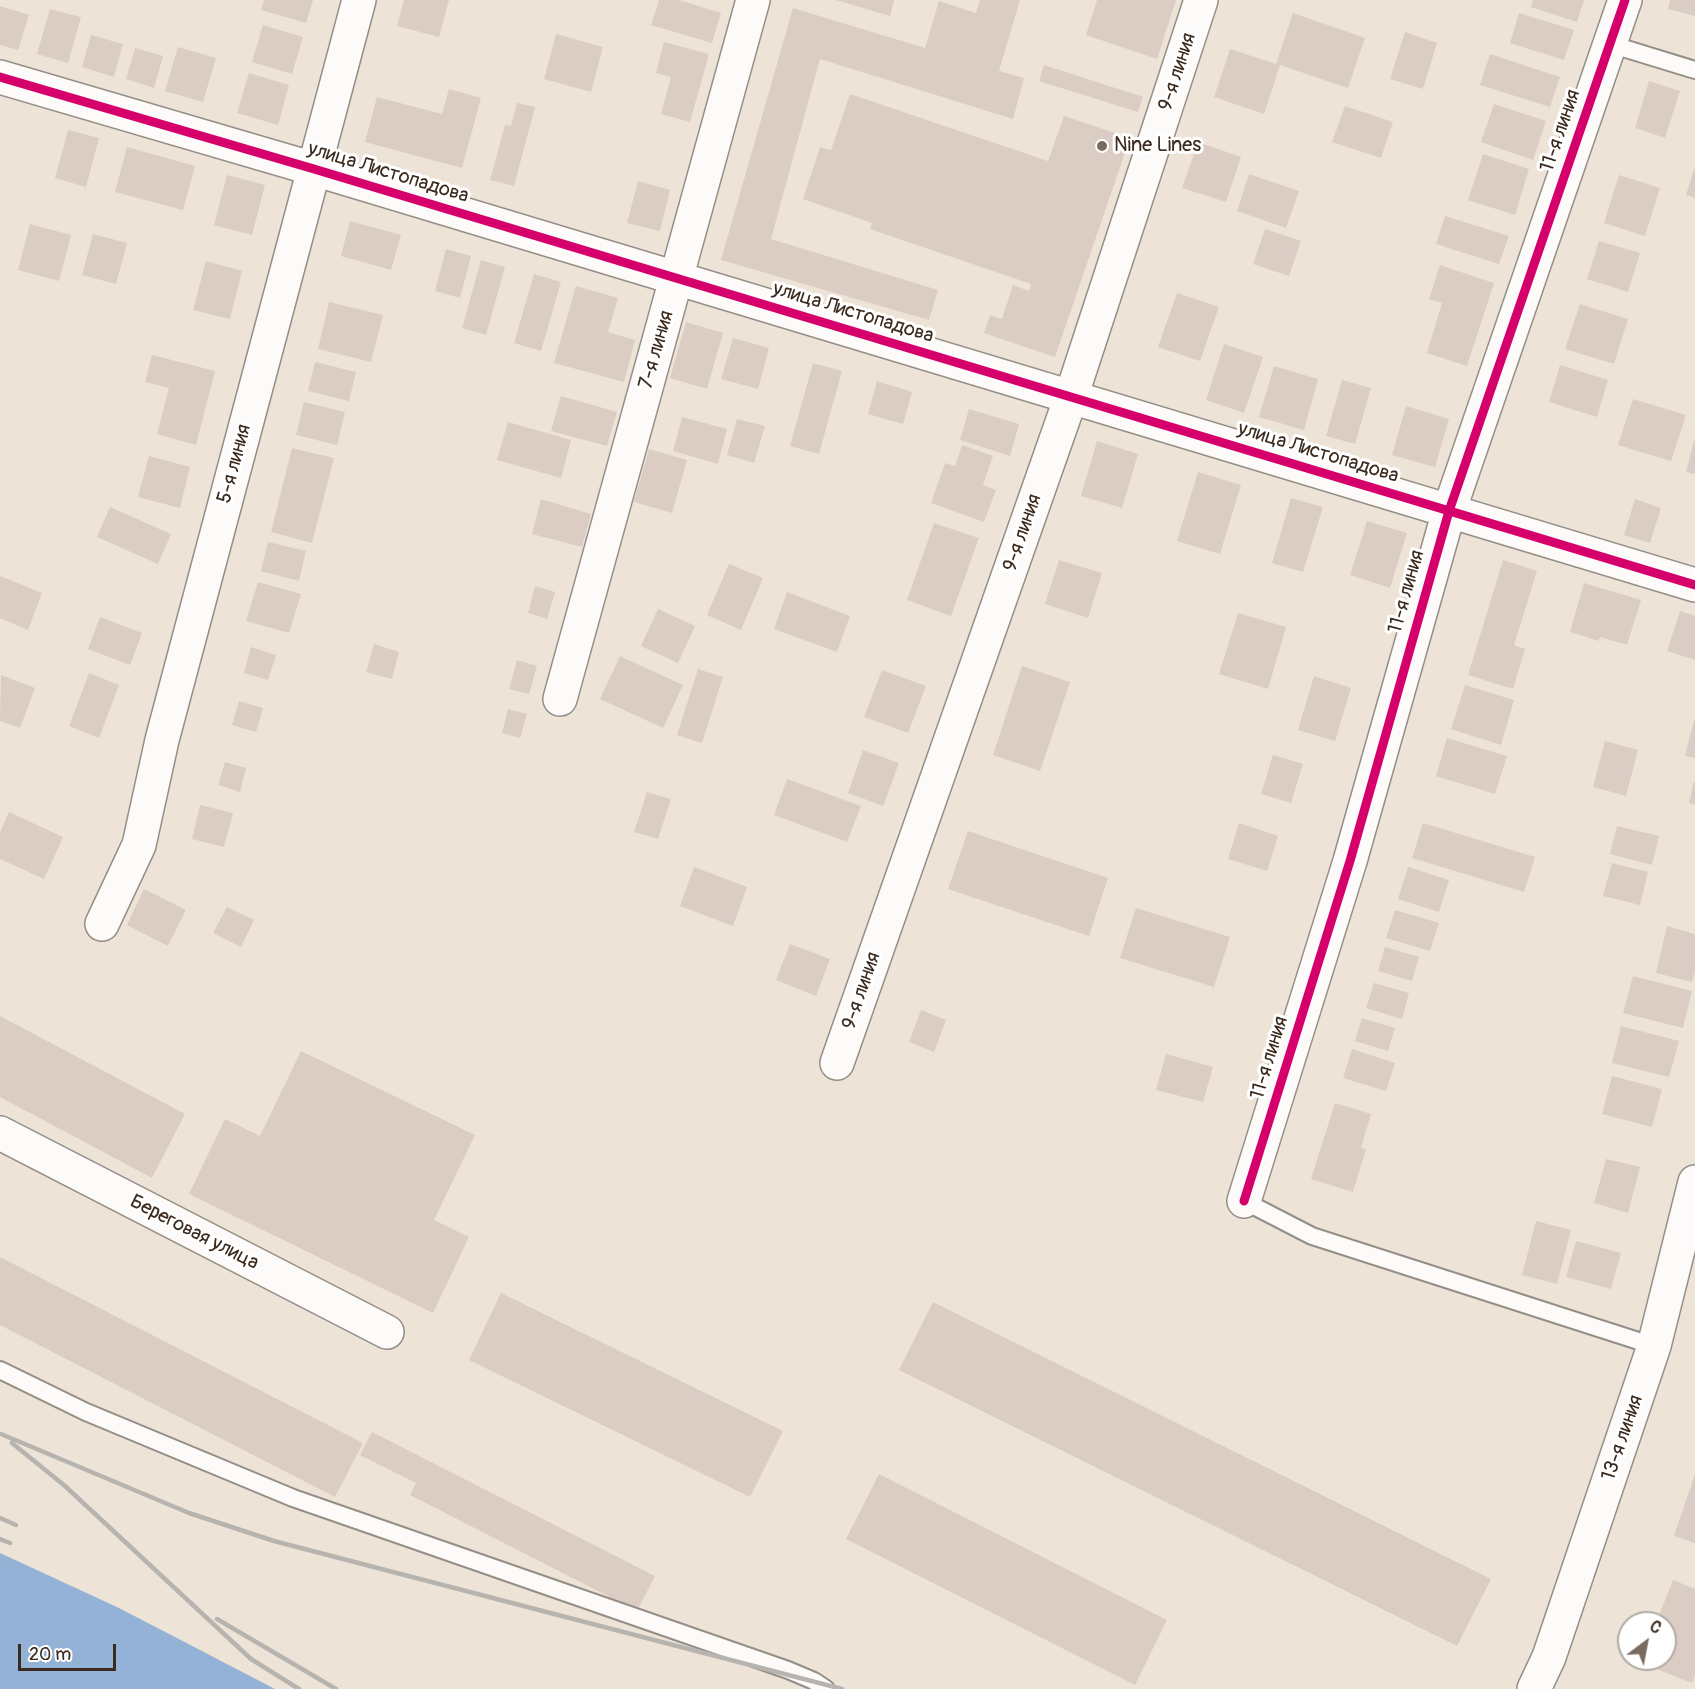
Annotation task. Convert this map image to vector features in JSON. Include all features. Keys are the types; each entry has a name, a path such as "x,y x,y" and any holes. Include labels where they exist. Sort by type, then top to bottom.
{"street":[{"name":"5-я линия","path":"102,924 139,845 162,740 359,0"},
{"name":"7-я линия","path":"560,699 753,0"},
{"name":"9-я линия","path":"837,1063 1071,397 1202,0"},
{"name":"11-я линия","path":"1244,1201 1350,861 1449,511 1625,0"},
{"name":"улица Листопадова","path":"0,77 314,169 1695,585"},
{"name":"Береговая улица","path":"0,1133 387,1332"},
{"name":"13-я линия","path":"1534,1689 1549,1657 1654,1346 1695,1182"}],"lane":[{"path":"1610,44 1695,70"},
{"path":"1244,1201 1312,1236 1654,1346"},
{"path":"0,1370 86,1412 293,1498 788,1670 826,1689"}],"water":[{"path":"0,1553 119,1608 275,1689 0,1689"}],"building":[{"path":"264,0 313,0 306,23 261,10"},
{"path":"404,0 449,0 439,37 397,26"},
{"path":"659,0 679,0 721,13 712,43 651,25"},
{"path":"836,0 894,0 890,16"},
{"path":"980,0 1020,0 999,71 1024,78 1013,119 820,59 771,239 938,290 929,320 721,260 793,8 925,48 939,1 976,13"},
{"path":"1097,0 1176,0 1157,59 1086,35"},
{"path":"1533,0 1584,0 1577,22 1531,7"},
{"path":"1670,0 1695,0 1695,16 1668,9"},
{"path":"0,6 29,15 18,50 0,45"},
{"path":"50,9 81,17 68,63 37,54"},
{"path":"1293,13 1365,38 1348,88 1280,65 1264,114 1214,97 1230,49 1276,64"},
{"path":"1519,13 1574,30 1564,60 1510,43"},
{"path":"263,25 303,37 292,74 252,62"},
{"path":"1405,32 1437,43 1423,89 1390,79"},
{"path":"556,34 603,47 591,92 544,79"},
{"path":"91,35 123,44 114,77 82,67"},
{"path":"664,42 709,54 690,122 661,114 671,77 656,73"},
{"path":"178,47 216,58 203,102 165,91"},
{"path":"135,48 163,56 154,88 126,79"},
{"path":"1490,54 1560,77 1550,107 1480,85"},
{"path":"1044,65 1143,97 1138,112 1039,81"},
{"path":"249,73 289,85 278,125 237,113"},
{"path":"1649,81 1680,91 1665,138 1635,128"},
{"path":"449,89 481,98 462,168 365,142 377,97 442,114"},
{"path":"850,94 1048,161 1064,116 1130,138 1055,357 984,333 990,315 1002,319 1013,285 1029,291 1031,284 870,229 872,223 803,199 820,147 831,150"},
{"path":"517,103 535,107 514,186 490,180 505,125 511,126"},
{"path":"1494,104 1546,121 1533,160 1481,142"},
{"path":"1345,106 1393,122 1381,158 1332,142"},
{"path":"68,130 99,138 86,187 55,178"},
{"path":"1198,142 1241,157 1226,202 1182,188"},
{"path":"127,147 195,166 183,210 115,192"},
{"path":"1483,154 1529,169 1515,215 1468,200"},
{"path":"1695,169 1695,198 1686,195"},
{"path":"1249,174 1299,191 1286,228 1237,211"},
{"path":"227,175 265,185 252,235 214,225"},
{"path":"1619,175 1660,188 1645,236 1604,223"},
{"path":"638,181 670,190 660,231 627,223"},
{"path":"1445,216 1509,236 1499,264 1436,244"},
{"path":"350,221 401,235 391,270 341,256"},
{"path":"30,224 71,235 59,281 18,270"},
{"path":"1265,229 1301,241 1289,276 1253,264"},
{"path":"93,234 127,243 116,284 82,275"},
{"path":"1599,241 1640,253 1628,292 1587,279"},
{"path":"446,249 471,256 460,298 435,291"},
{"path":"481,260 505,267 486,335 462,328"},
{"path":"206,261 242,271 230,319 193,310"},
{"path":"1440,265 1494,283 1467,366 1427,353 1442,303 1429,299"},
{"path":"534,274 561,282 541,351 514,343"},
{"path":"576,286 618,298 608,332 635,340 624,382 554,363"},
{"path":"1177,293 1219,307 1200,361 1158,347"},
{"path":"329,302 383,315 371,362 318,349"},
{"path":"1580,304 1628,319 1614,364 1565,349"},
{"path":"686,322 723,333 707,389 670,378"},
{"path":"733,338 769,348 758,389 721,379"},
{"path":"1224,344 1263,357 1244,413 1206,400"},
{"path":"152,355 215,371 196,445 157,434 169,388 145,382"},
{"path":"315,362 356,372 349,401 308,391"},
{"path":"813,363 842,371 819,454 790,446"},
{"path":"1560,365 1608,380 1597,417 1549,402"},
{"path":"1274,366 1318,379 1304,430 1259,417"},
{"path":"1342,380 1371,388 1355,444 1326,436"},
{"path":"877,381 912,392 903,424 868,414"},
{"path":"561,396 617,412 607,446 551,431"},
{"path":"1633,399 1686,415 1671,461 1618,445"},
{"path":"304,402 345,412 337,445 296,435"},
{"path":"1406,406 1449,419 1435,467 1392,455"},
{"path":"969,409 1019,424 1010,456 960,440"},
{"path":"682,417 727,429 718,464 673,451"},
{"path":"737,419 765,426 754,463 727,455"},
{"path":"508,422 571,440 561,478 497,460"},
{"path":"1097,441 1138,454 1122,508 1081,496"},
{"path":"1695,441 1695,474 1686,472"},
{"path":"962,445 993,456 983,485 996,490 984,522 931,503 945,463 955,466"},
{"path":"292,448 334,458 312,543 271,532"},
{"path":"649,449 687,460 672,513 634,502"},
{"path":"149,456 190,467 180,508 138,497"},
{"path":"1198,472 1241,485 1220,554 1177,541"},
{"path":"1291,498 1323,507 1303,572 1272,563"},
{"path":"541,499 591,514 582,547 532,534"},
{"path":"1635,499 1661,508 1650,543 1624,535"},
{"path":"110,507 171,534 158,564 97,537"},
{"path":"1367,521 1407,533 1390,588 1350,575"},
{"path":"934,523 979,538 951,616 907,600"},
{"path":"268,542 306,551 299,581 261,571"},
{"path":"1059,560 1102,573 1088,618 1045,604"},
{"path":"1503,560 1537,571 1514,645 1525,649 1513,689 1468,675"},
{"path":"729,564 763,578 741,630 707,615"},
{"path":"0,576 42,593 28,630 0,618"},
{"path":"258,582 301,594 289,633 246,621"},
{"path":"1584,583 1641,600 1627,645 1600,637 1599,641 1570,632"},
{"path":"535,586 555,592 547,619 528,613"},
{"path":"787,592 850,616 837,652 774,629"},
{"path":"658,609 695,626 678,663 641,646"},
{"path":"1680,611 1695,616 1695,660 1667,651"},
{"path":"1238,613 1286,627 1268,689 1219,674"},
{"path":"100,617 142,633 130,665 88,649"},
{"path":"374,644 399,652 392,679 366,672"},
{"path":"251,647 276,655 268,680 244,673"},
{"path":"620,656 683,685 663,728 600,699"},
{"path":"517,660 537,666 529,694 509,689"},
{"path":"1022,666 1070,682 1040,771 993,755"},
{"path":"698,669 723,677 702,743 677,735"},
{"path":"882,670 926,686 908,733 864,717"},
{"path":"89,673 119,685 99,738 69,726"},
{"path":"1,675 35,688 20,728 0,721"},
{"path":"1314,676 1351,688 1335,741 1298,730"},
{"path":"1465,685 1514,700 1501,745 1451,729"},
{"path":"239,701 263,708 256,732 232,725"},
{"path":"508,709 527,714 520,738 502,733"},
{"path":"1695,720 1695,758 1685,756"},
{"path":"1447,738 1507,756 1495,794 1436,776"},
{"path":"1605,741 1638,750 1626,796 1593,787"},
{"path":"863,750 899,763 883,806 848,793"},
{"path":"1273,755 1303,764 1291,803 1261,794"},
{"path":"225,762 246,768 240,792 218,785"},
{"path":"787,779 861,806 847,842 774,815"},
{"path":"1695,782 1695,805 1689,803"},
{"path":"647,792 671,799 658,839 634,832"},
{"path":"200,805 233,813 224,847 192,839"},
{"path":"9,812 63,837 44,879 0,859 0,832"},
{"path":"1239,823 1278,836 1267,871 1228,859"},
{"path":"1423,823 1535,857 1524,892 1412,858"},
{"path":"1617,826 1659,836 1652,865 1610,854"},
{"path":"968,831 1108,878 1089,936 948,889"},
{"path":"1612,863 1648,872 1640,905 1603,896"},
{"path":"694,867 747,887 733,926 680,906"},
{"path":"1408,867 1449,880 1439,912 1398,899"},
{"path":"144,889 186,910 168,946 127,925"},
{"path":"227,907 254,920 241,947 213,933"},
{"path":"1136,908 1230,937 1214,987 1120,958"},
{"path":"1395,910 1439,923 1430,951 1386,938"},
{"path":"1667,926 1695,934 1695,971 1692,982 1656,973"},
{"path":"790,944 830,959 816,996 776,980"},
{"path":"1385,947 1419,957 1412,981 1378,971"},
{"path":"1633,976 1692,991 1683,1028 1623,1013"},
{"path":"1374,983 1409,993 1402,1019 1366,1008"},
{"path":"921,1010 946,1020 934,1052 909,1042"},
{"path":"0,1016 185,1114 152,1178 0,1097"},
{"path":"1362,1018 1395,1028 1388,1051 1355,1041"},
{"path":"1621,1026 1679,1041 1669,1077 1612,1063"},
{"path":"1352,1049 1395,1063 1386,1091 1343,1078"},
{"path":"301,1051 475,1135 434,1220 469,1237 433,1313 189,1194 225,1119 260,1136"},
{"path":"1166,1054 1213,1067 1203,1102 1156,1090"},
{"path":"1612,1076 1662,1089 1652,1127 1602,1114"},
{"path":"1335,1103 1371,1114 1361,1148 1366,1149 1353,1192 1311,1179"},
{"path":"1606,1159 1640,1167 1628,1213 1594,1203"},
{"path":"1536,1221 1571,1230 1557,1284 1522,1275"},
{"path":"1576,1241 1621,1253 1611,1289 1566,1277"},
{"path":"0,1257 363,1443 335,1497 0,1325"},
{"path":"501,1293 783,1431 750,1497 469,1360"},
{"path":"933,1302 1491,1579 1457,1646 899,1370"},
{"path":"372,1432 655,1576 637,1611 410,1495 416,1483 360,1455"},
{"path":"879,1474 1167,1620 1135,1685 846,1539"},
{"path":"1695,1474 1695,1543 1674,1536"},
{"path":"1673,1580 1695,1589 1695,1675 1692,1683 1661,1671 1677,1671 1677,1611 1661,1611"}],"railway":[{"path":"1,1434 189,1513 274,1541 842,1689"},
{"path":"12,1443 65,1486 251,1659 299,1689"},
{"path":"0,1518 16,1525"},
{"path":"0,1539 10,1543"},
{"path":"217,1619 336,1689"}],"cycle path":[{"path":"1244,1201 1350,861 1449,511 1625,0"},
{"path":"0,77 314,169 1695,585"}],"place":[{"name":"Nine Lines","path":"1102,146"}]}
